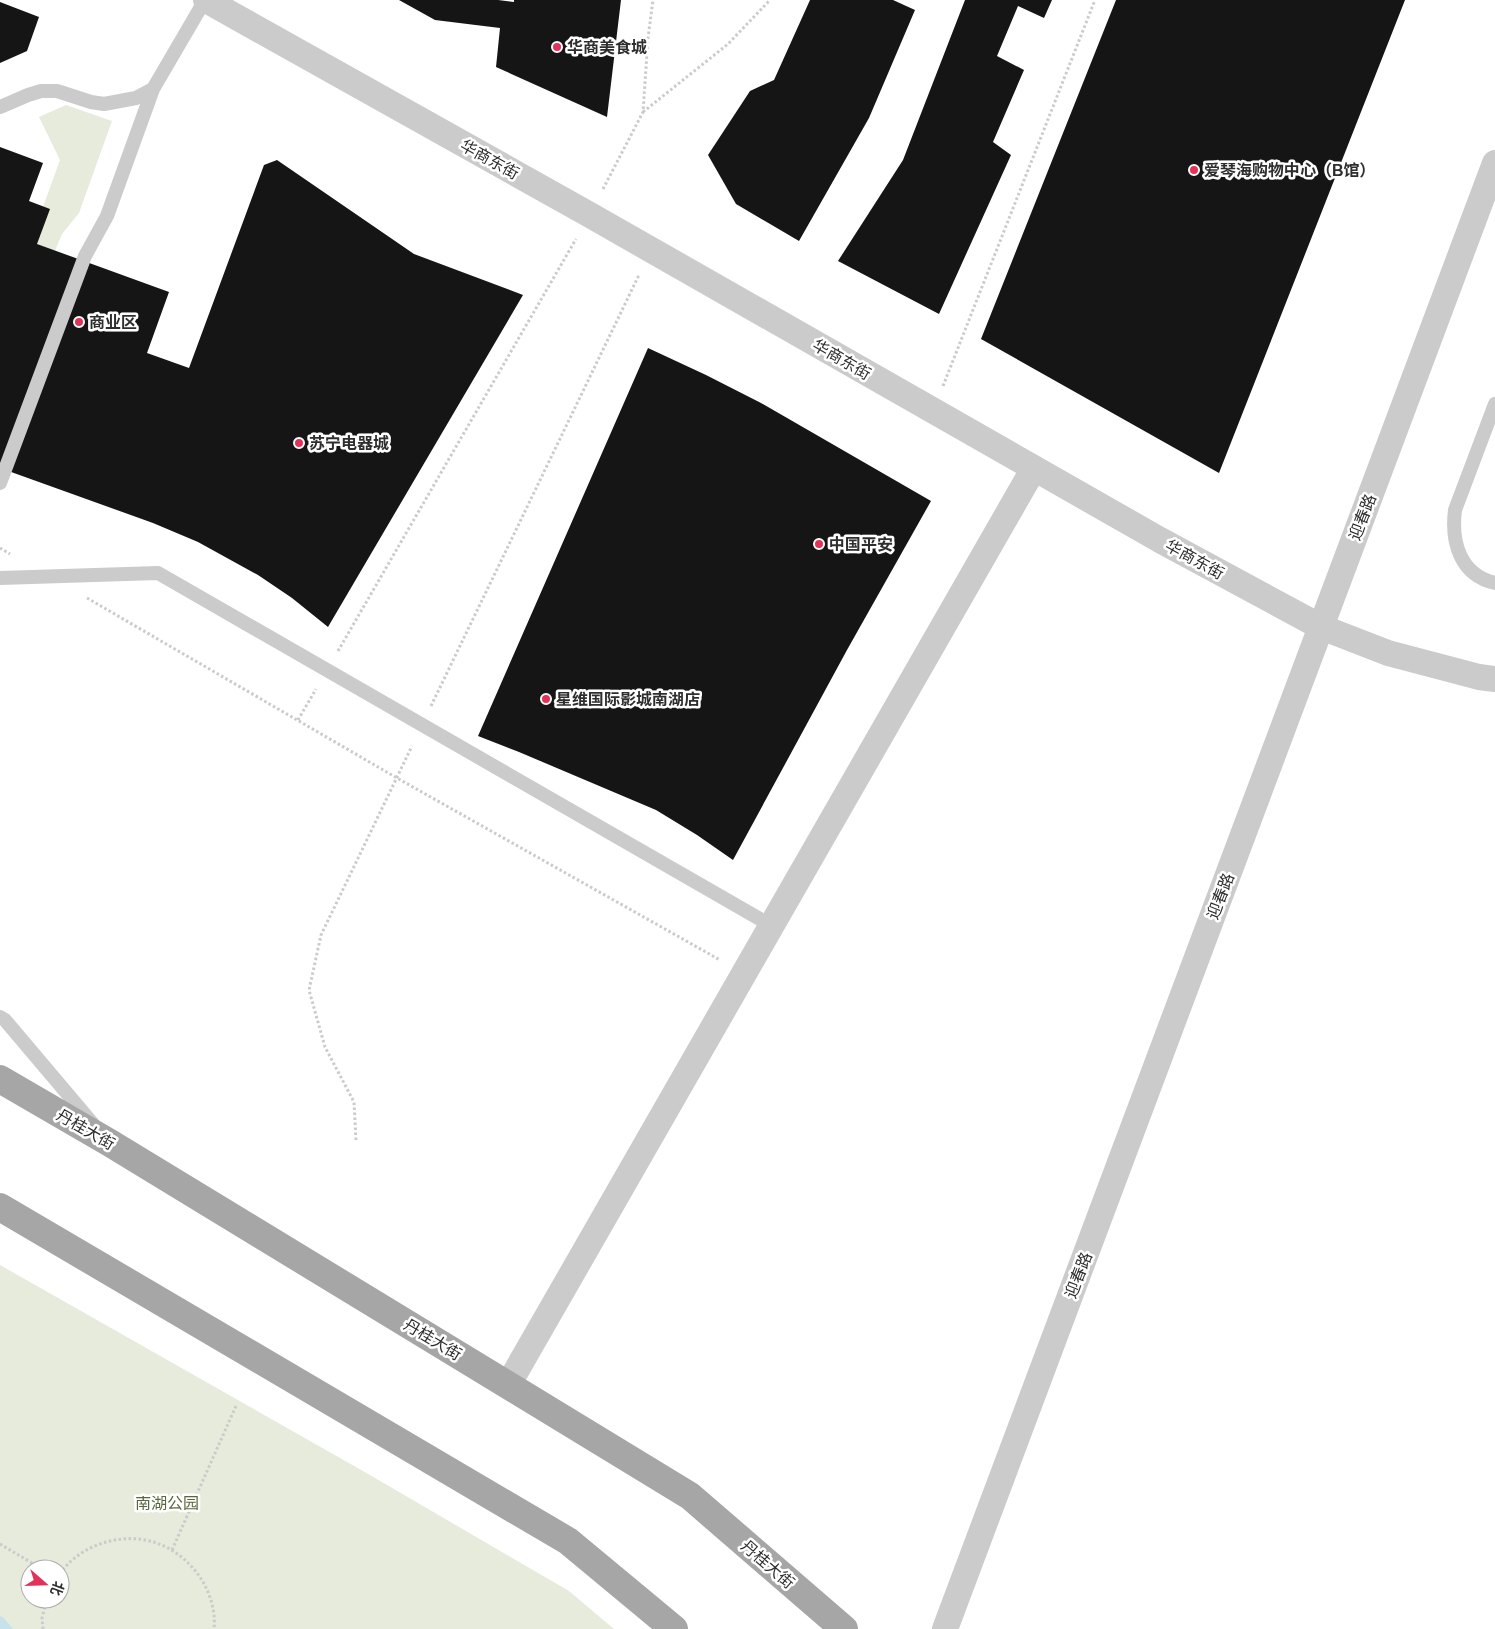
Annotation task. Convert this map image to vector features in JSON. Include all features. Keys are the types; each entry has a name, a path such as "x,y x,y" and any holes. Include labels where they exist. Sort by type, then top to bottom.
{"main road":[{"name":"丹桂大街","path":"0,1079 110,1143 690,1496 844,1629"},
{"path":"0,1206 568,1541 674,1629"}],"street":[{"name":"华商东街","path":"205,0 590,215 1160,540 1321,627 1388,653 1479,677 1495,679"},
{"name":"迎春路","path":"945,1629 1495,163"},
{"path":"508,1385 1034,468"}],"lane":[{"path":"0,483 85,256 107,216 153,89 205,0"},
{"path":"0,107 41,91 57,91 91,102 104,104 136,98 153,89"},
{"path":"1495,404 1455,510 1453,527 1462,561 1475,575 1495,583"},
{"path":"0,578 158,573 772,926"},
{"path":"0,1017 5,1020 110,1143"}],"path":[{"path":"338,652 590,215 643,112 648,38 653,0"},
{"path":"643,112 728,44 770,0"},
{"path":"934,411 1095,0"},
{"path":"427,715 651,250"},
{"path":"0,548 17,558"},
{"path":"85,597 397,778 744,974"},
{"path":"298,720 318,686"},
{"path":"356,1140 354,1102 324,1047 309,990 321,936 414,742"},
{"path":"172,1550 236,1406"},
{"path":"70,1563 88,1548 116,1539 145,1540 172,1550 194,1568 209,1592 215,1619 214,1629"},
{"path":"0,1544 25,1559"},
{"path":"44,1609 42,1618 44,1629"}],"green space":[{"path":"66,105 112,121 79,213 62,234 55,251 37,244 43,207 60,160 39,117"},
{"name":"南湖公园","path":"0,1265 363,1471 569,1591 614,1629 0,1629"}],"water":[{"path":"0,1616 4,1618 13,1629 0,1629"}],"building":[{"name":"华商美食城","path":"399,0 498,0 514,2 514,0 621,0 607,117 496,67 500,28 435,20"},
{"path":"810,0 893,0 915,10 869,118 799,241 736,204 708,155 750,91 774,80"},
{"path":"965,0 1052,0 1044,18 1018,6 997,56 1024,70 993,142 1011,155 939,314 838,261 903,160"},
{"name":"爱琴海购物中心（B馆）","path":"1116,0 1405,0 1219,473 981,339"},
{"path":"0,2 39,17 27,51 0,63"},
{"name":"苏宁电器城","path":"0,147 43,163 29,201 50,209 37,244 169,292 147,353 189,368 264,165 277,160 414,254 523,295 328,627 292,598 258,575 198,542 153,523 0,468"},
{"path":"648,348 761,403 931,501 847,650 733,860 656,810 478,736"}],"place":[{"name":"华商美食城","path":"557,47"},
{"name":"爱琴海购物中心（B馆）","path":"1194,170"},
{"name":"商业区","path":"79,322"},
{"name":"苏宁电器城","path":"299,443"},
{"name":"中国平安","path":"819,544"},
{"name":"星维国际影城南湖店","path":"546,699"}]}
